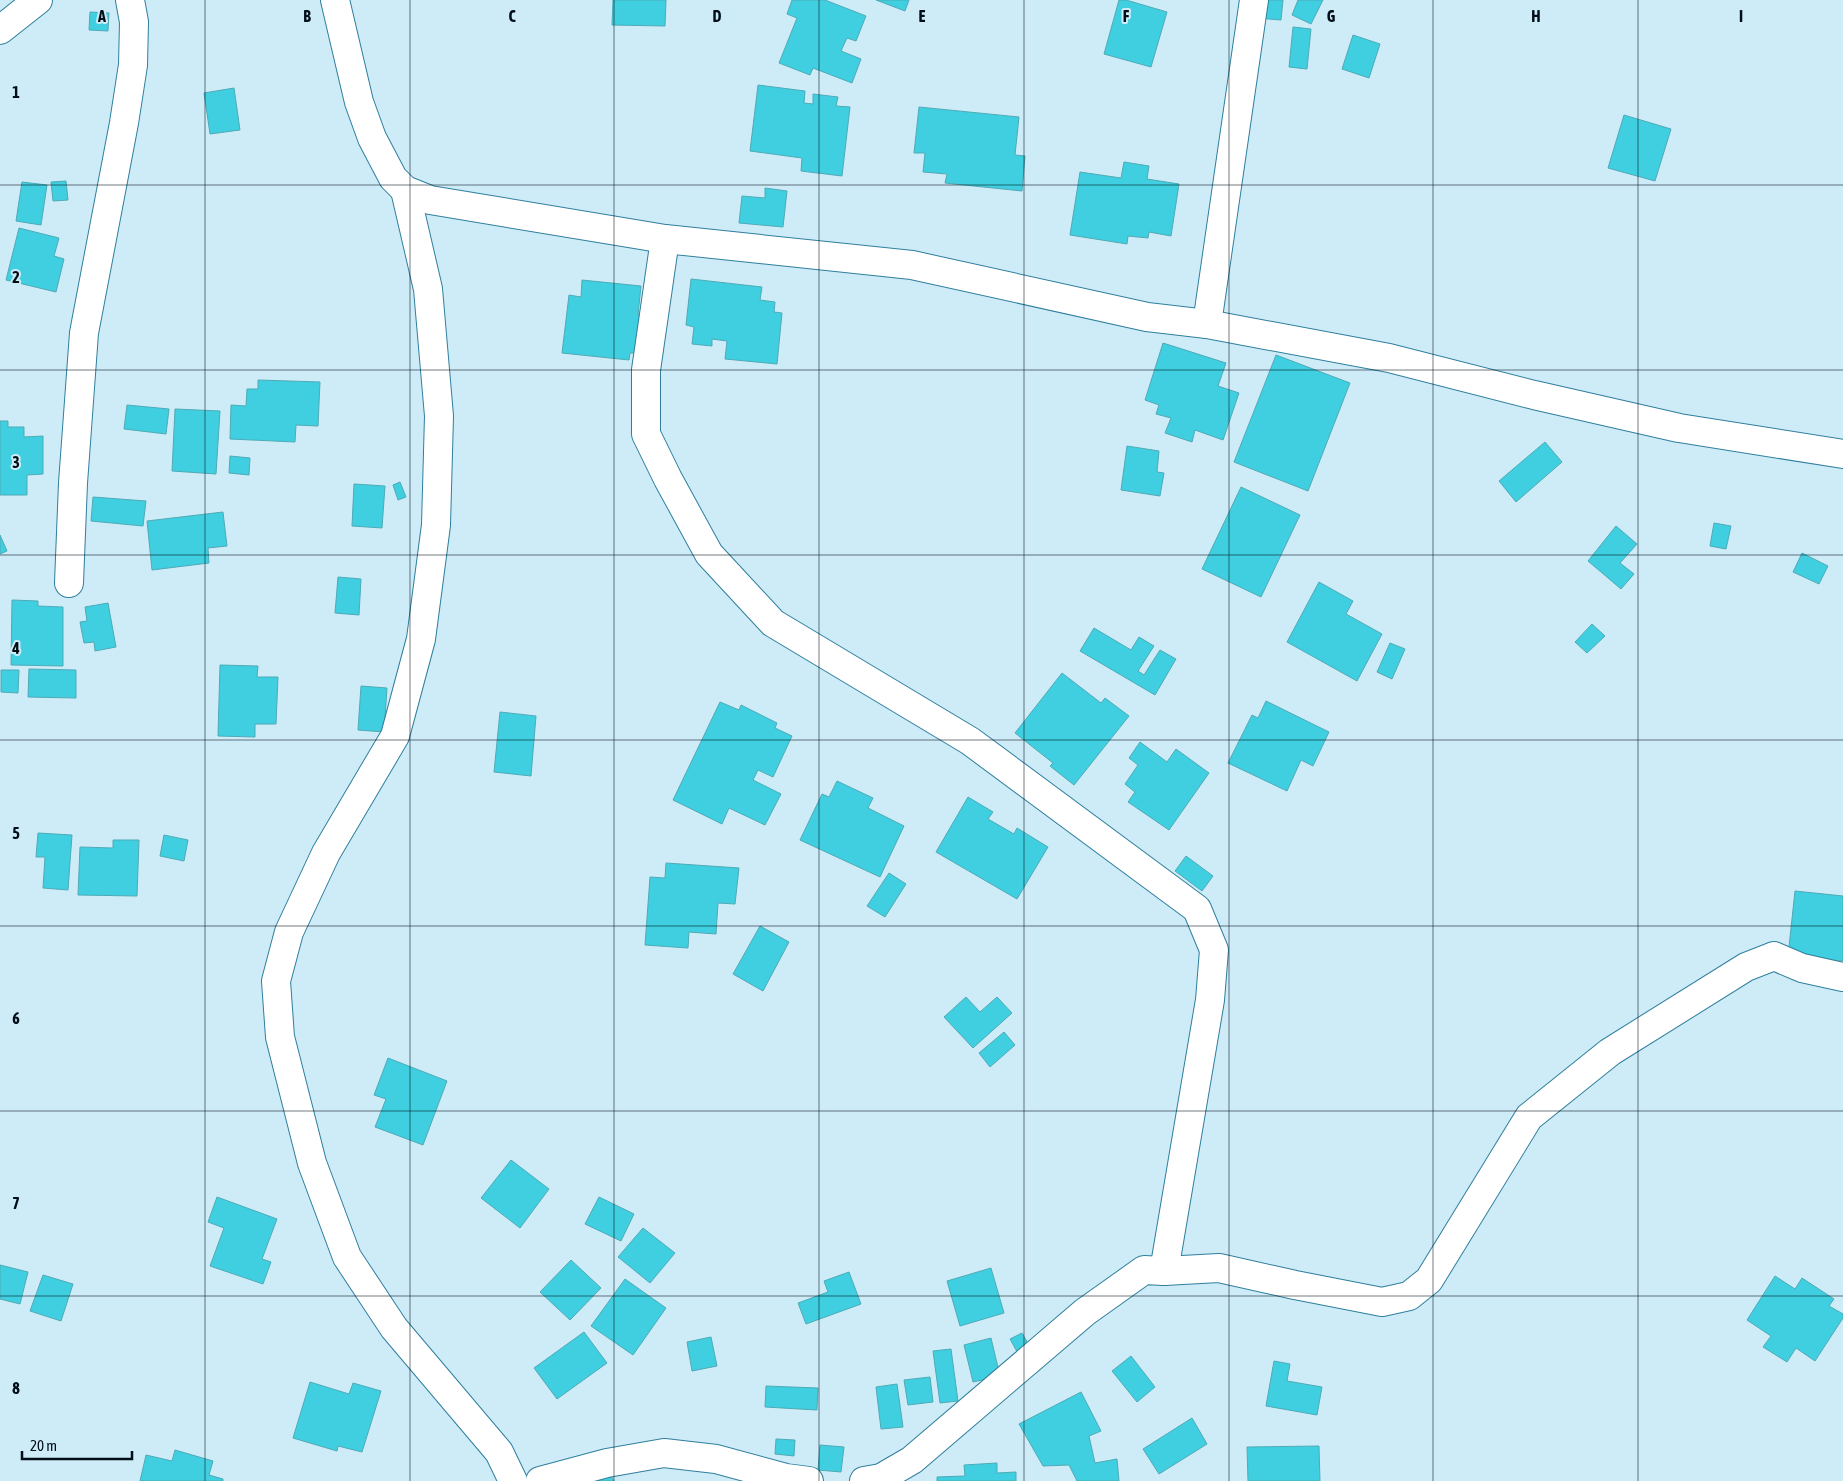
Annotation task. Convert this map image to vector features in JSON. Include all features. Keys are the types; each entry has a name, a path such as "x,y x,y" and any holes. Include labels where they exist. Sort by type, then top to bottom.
{"street":[{"path":"0,30 38,0"},
{"path":"69,583 73,483 84,333 124,124 133,65 134,22 130,0"},
{"path":"335,0 359,102 372,138 394,178 405,190 430,200 665,239 912,265 1147,318 1207,324 1389,358 1534,395 1679,428 1843,454"},
{"path":"1207,324 1254,0"},
{"path":"405,190 428,289 439,416 436,525 421,639 395,736 326,853 289,932 276,982 280,1037 312,1163 347,1257 394,1328 499,1452 513,1481"},
{"path":"665,239 646,370 646,434 668,480 709,554 773,623 970,741 1197,909 1214,950 1210,1000 1164,1271"},
{"path":"864,1481 880,1478 912,1460 1084,1312 1144,1270 1164,1271 1218,1268 1382,1302 1409,1296 1429,1280 1529,1117 1610,1052 1746,967 1774,956 1802,968 1843,977"},
{"path":"540,1481 607,1463 664,1453 716,1459 786,1478 809,1481"}],"building":[{"path":"613,0 666,0 665,26 612,25"},
{"path":"792,0 825,0 866,16 856,41 847,38 841,51 861,59 852,83 813,68 810,75 779,63 797,18 787,14"},
{"path":"876,0 909,0 905,11"},
{"path":"1119,0 1126,0 1167,12 1151,67 1104,54"},
{"path":"1258,0 1283,0 1281,20 1256,18"},
{"path":"1298,0 1323,0 1311,24 1292,15"},
{"path":"90,12 109,13 108,31 89,30"},
{"path":"1293,27 1311,29 1307,69 1289,67"},
{"path":"1353,35 1380,44 1369,78 1342,69"},
{"path":"758,85 805,91 804,103 813,104 813,94 838,97 836,106 850,107 842,176 801,171 802,158 750,151"},
{"path":"234,88 240,130 210,134 204,93"},
{"path":"919,107 1019,117 1015,155 1025,156 1022,191 945,183 947,174 923,172 925,153 914,153"},
{"path":"1624,115 1671,129 1655,181 1608,168"},
{"path":"1124,162 1149,166 1147,179 1179,184 1171,236 1149,232 1148,238 1128,236 1127,244 1070,235 1080,172 1121,178"},
{"path":"66,181 68,200 53,201 51,182"},
{"path":"22,182 47,185 41,225 16,221"},
{"path":"765,188 787,191 783,227 739,223 742,196 765,198"},
{"path":"19,228 59,238 54,256 64,259 56,292 6,280"},
{"path":"691,279 762,287 760,300 775,302 774,312 782,313 777,364 725,359 727,341 712,339 712,346 692,344 694,327 686,325"},
{"path":"582,280 641,286 638,315 646,317 642,353 630,353 629,360 562,353 569,295 581,297"},
{"path":"1163,343 1226,363 1218,386 1239,393 1223,440 1195,430 1192,442 1165,433 1171,418 1156,414 1159,405 1145,400"},
{"path":"1276,355 1350,383 1308,491 1234,462"},
{"path":"258,380 320,382 318,426 296,425 295,442 230,439 231,405 246,406 247,389 258,389"},
{"path":"127,405 169,409 166,434 124,429"},
{"path":"175,409 220,411 216,474 172,471"},
{"path":"0,421 8,421 8,427 24,427 24,437 43,436 43,474 27,475 27,495 0,495"},
{"path":"1545,442 1562,462 1516,502 1499,481"},
{"path":"1127,446 1159,451 1157,472 1164,473 1160,496 1121,490"},
{"path":"230,456 250,458 249,475 229,473"},
{"path":"400,482 406,497 398,500 393,485"},
{"path":"354,484 385,486 382,528 352,526"},
{"path":"1241,487 1300,515 1261,597 1202,569"},
{"path":"93,497 146,501 143,526 91,521"},
{"path":"223,512 227,546 208,548 209,563 152,570 147,521"},
{"path":"1714,523 1731,526 1726,549 1710,546"},
{"path":"1616,526 1637,544 1620,563 1634,574 1621,589 1588,561"},
{"path":"0,535 7,551 0,554"},
{"path":"1802,553 1828,566 1819,584 1793,572"},
{"path":"338,577 361,579 359,615 335,613"},
{"path":"1319,582 1353,601 1346,614 1382,634 1357,681 1287,642"},
{"path":"12,600 38,601 38,606 63,607 63,666 11,665"},
{"path":"108,603 116,647 95,651 94,642 84,643 80,622 87,621 85,607"},
{"path":"1592,624 1605,636 1587,653 1575,642"},
{"path":"1094,628 1131,650 1139,637 1154,646 1138,671 1144,675 1160,650 1176,659 1155,695 1080,651"},
{"path":"1390,643 1405,649 1392,679 1377,672"},
{"path":"220,665 258,666 257,677 278,677 276,724 255,724 255,737 218,736"},
{"path":"29,669 76,670 76,698 28,697"},
{"path":"1,670 19,670 18,693 1,692"},
{"path":"1062,673 1101,703 1105,698 1129,716 1074,785 1050,766 1053,763 1015,733"},
{"path":"361,686 387,688 384,732 358,730"},
{"path":"1266,701 1329,732 1313,766 1301,760 1287,791 1228,763 1252,715 1258,718"},
{"path":"720,702 739,710 741,705 777,723 775,728 792,736 773,777 758,770 753,780 781,794 765,825 729,808 722,824 673,800"},
{"path":"500,712 536,716 531,776 494,772"},
{"path":"1140,742 1167,762 1176,749 1209,773 1169,830 1128,802 1135,792 1125,784 1138,765 1129,758"},
{"path":"837,781 873,798 868,808 904,826 880,877 800,840 822,794 829,797"},
{"path":"968,797 993,812 988,819 1014,834 1017,828 1048,847 1017,899 936,852"},
{"path":"38,833 72,835 68,890 43,888 45,857 36,857"},
{"path":"164,835 188,840 184,861 160,856"},
{"path":"113,840 139,840 137,896 78,895 80,847 113,848"},
{"path":"1186,856 1213,876 1202,891 1175,871"},
{"path":"666,863 739,868 735,904 718,903 716,934 689,932 688,948 645,945 650,877 665,878"},
{"path":"889,873 906,884 885,917 867,906"},
{"path":"1795,891 1843,896 1843,961 1788,956"},
{"path":"760,926 789,942 763,991 733,974"},
{"path":"966,997 980,1012 997,997 1012,1013 973,1048 944,1017"},
{"path":"1004,1032 1015,1045 990,1067 979,1053"},
{"path":"388,1058 447,1081 423,1145 375,1127 386,1099 374,1095"},
{"path":"511,1160 549,1189 520,1228 481,1198"},
{"path":"217,1197 277,1219 262,1259 271,1262 263,1284 210,1266 224,1228 208,1222"},
{"path":"599,1197 634,1214 621,1241 585,1224"},
{"path":"643,1228 675,1253 650,1283 618,1257"},
{"path":"571,1260 601,1288 570,1320 540,1292"},
{"path":"0,1265 28,1272 20,1304 0,1299"},
{"path":"991,1268 1004,1313 960,1326 947,1281"},
{"path":"849,1272 861,1304 806,1324 798,1303 828,1292 824,1281"},
{"path":"43,1275 73,1284 61,1321 30,1311"},
{"path":"1775,1276 1795,1289 1802,1278 1834,1299 1829,1306 1843,1314 1843,1318 1815,1361 1796,1348 1787,1362 1763,1347 1771,1336 1747,1320"},
{"path":"625,1279 666,1308 633,1355 591,1326"},
{"path":"584,1332 607,1363 557,1399 534,1368"},
{"path":"1022,1333 1033,1352 1021,1359 1010,1339"},
{"path":"711,1337 717,1366 692,1371 687,1342"},
{"path":"991,1338 1000,1376 973,1382 964,1345"},
{"path":"951,1349 958,1401 940,1403 933,1351"},
{"path":"1131,1356 1155,1387 1137,1402 1112,1371"},
{"path":"1274,1361 1290,1364 1287,1381 1322,1387 1317,1415 1266,1406"},
{"path":"930,1377 933,1402 908,1405 904,1380"},
{"path":"310,1382 349,1394 353,1383 381,1391 362,1452 338,1446 337,1451 293,1438"},
{"path":"897,1384 903,1427 881,1429 876,1387"},
{"path":"766,1386 818,1388 817,1410 765,1407"},
{"path":"1081,1392 1101,1431 1089,1436 1095,1463 1117,1459 1119,1481 1077,1481 1069,1465 1043,1466 1019,1424"},
{"path":"1192,1418 1207,1444 1159,1474 1143,1449"},
{"path":"776,1439 795,1440 794,1456 775,1454"},
{"path":"820,1445 844,1447 841,1472 818,1470"},
{"path":"1319,1446 1320,1481 1248,1481 1247,1447"},
{"path":"175,1450 213,1461 209,1475 223,1479 223,1481 140,1481 146,1455 172,1461"},
{"path":"997,1463 997,1473 1016,1472 1016,1481 937,1481 937,1477 965,1476 964,1465"},
{"path":"610,1474 614,1481 598,1481"}]}
